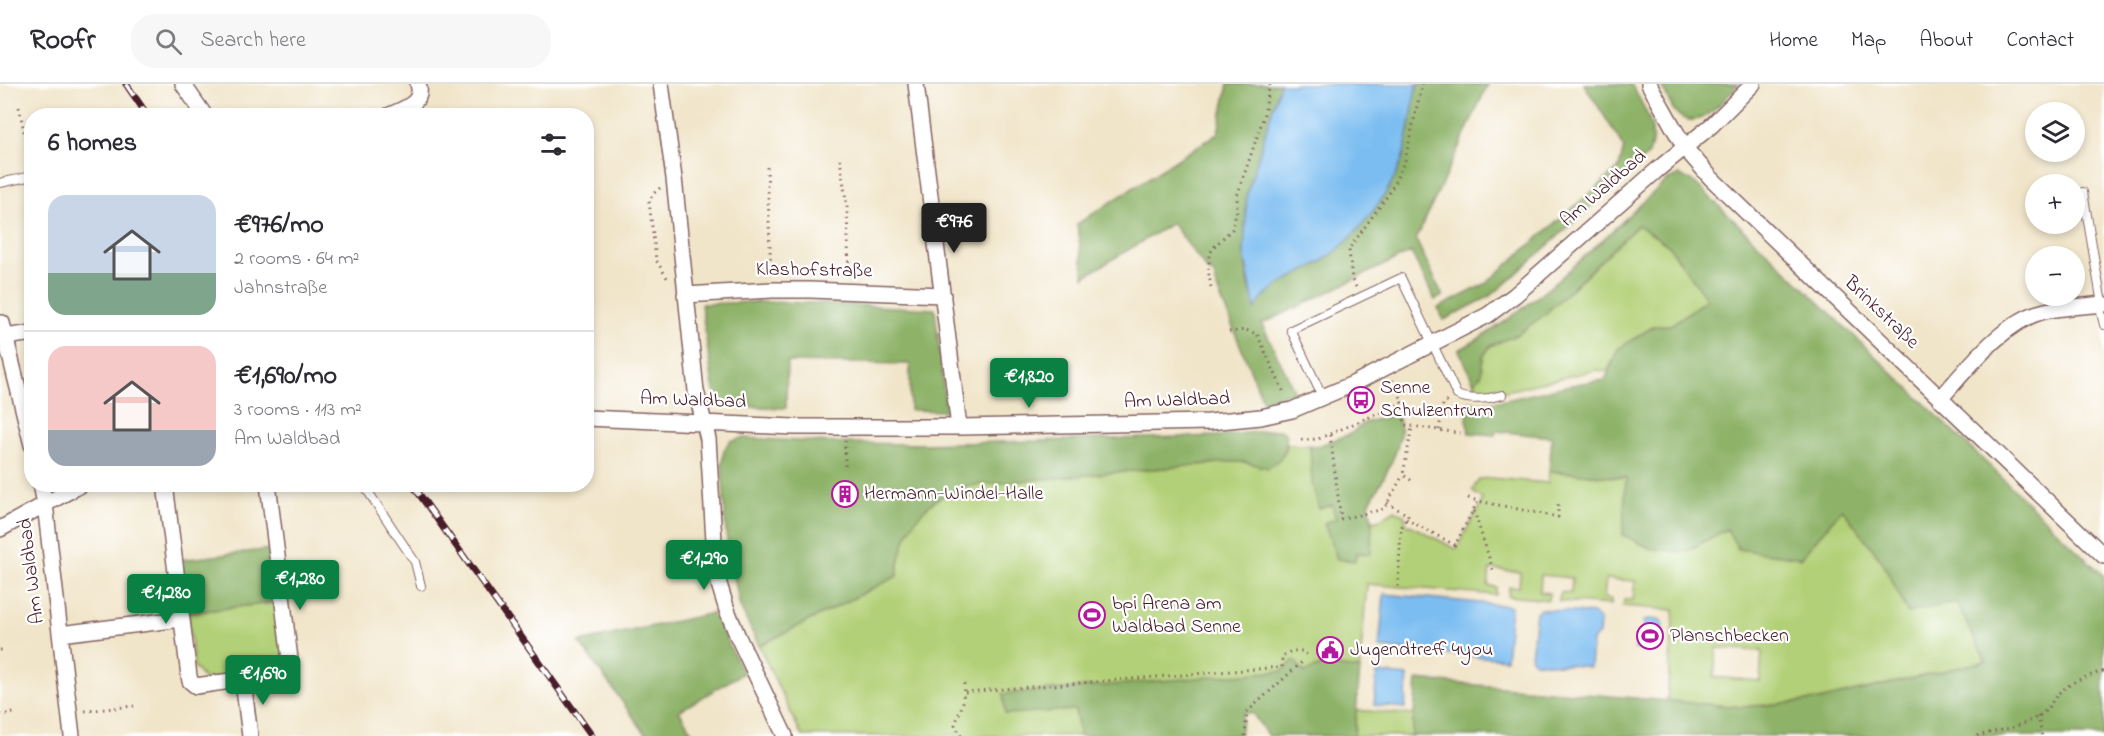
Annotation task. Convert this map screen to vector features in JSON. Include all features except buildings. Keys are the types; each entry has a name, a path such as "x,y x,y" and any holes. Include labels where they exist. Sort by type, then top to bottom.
{"street":[{"path":"183,84 200,108"},
{"path":"402,108 417,100 420,95 418,84"},
{"path":"661,84 674,178 696,392 708,439 715,558 719,584 726,610 785,736"},
{"path":"916,84 959,427"},
{"name":"Brinkstraße","path":"1649,84 1685,148 1711,178 2104,556"},
{"name":"Am Waldbad","path":"594,418 845,428 959,427 1209,422 1261,417 1292,410 1323,398 1488,315 1515,295 1641,183 1712,125 1753,84"},
{"name":"Klashofstraße","path":"685,295 772,290 943,295"},
{"path":"1940,399 1993,340 2017,324 2042,312 2102,304"},
{"path":"24,332 4,330 24,393"},
{"name":"Am Waldbad","path":"43,492 72,736"},
{"name":"Am Waldbad","path":"0,529 67,492"},
{"path":"166,492 189,676 193,684 202,686 243,681 285,672 289,669 269,492"},
{"name":"Am Waldbad","path":"60,634 181,619"},
{"path":"243,681 250,736"}],"lane":[{"path":"0,183 24,178"},
{"path":"2085,204 2104,325"},
{"path":"1323,398 1291,330 1401,278 1457,394 1462,397 1478,398 1502,395"},
{"path":"368,492 415,562 421,586"}],"path":[{"path":"1211,287 1209,255 1232,229 1237,210 1237,196 1263,119 1270,84"},
{"path":"1360,297 1352,280 1349,249 1390,192 1405,160 1422,84"},
{"path":"19,107 24,131"},
{"path":"840,159 847,207 850,292"},
{"path":"767,167 772,290"},
{"path":"674,178 653,194 649,201 656,260 666,278 685,295"},
{"path":"1229,332 1246,330 1257,334 1292,410"},
{"path":"1385,367 1402,403 1405,425 1466,434"},
{"path":"1439,430 1443,404 1457,394"},
{"path":"1301,440 1318,439 1330,435 1402,403"},
{"path":"1330,435 1341,519 1384,509 1403,475 1412,427"},
{"path":"844,466 845,428"},
{"path":"1403,475 1411,480"},
{"path":"1468,498 1558,517 1558,504"},
{"path":"1406,519 1455,545 1478,501"},
{"path":"1387,503 1408,515 1401,528 1398,586"},
{"path":"1474,510 1493,570"},
{"path":"964,692 1282,667 1282,657 1291,651 1302,651 1308,655"},
{"path":"1245,736 1247,712 1302,662"},
{"path":"1977,736 2003,731 2038,716 2049,708 2059,694 2081,677 2104,671"},
{"path":"961,736 956,725 960,716 964,683"},
{"path":"70,715 83,711 134,706"},
{"path":"0,715 14,713"},
{"path":"2038,716 2042,736"}],"green space":[{"path":"1228,84 1280,84 1247,194 1244,254 1255,308 1266,292 1326,259 1419,84 1488,84 1416,240 1443,296 1435,300 1411,252 1262,324 1295,392 1263,401 1216,286 1214,274 1207,270 1172,223 1084,277 1077,224 1218,133"},
{"path":"1584,84 1631,84 1649,118 1653,136 1648,155 1504,285 1490,296 1444,320 1438,308 1485,284 1619,168 1624,147"},
{"path":"1661,84 1739,84 1711,112 1694,120 1685,119 1677,114"},
{"path":"1680,175 1695,183 2104,576 2104,736 1412,736 1417,680 1743,707 1819,700 1986,661 1956,602 1908,613 1882,561 1842,509 1801,558 1738,549 1727,529 1685,552 1652,549 1623,535 1626,478 1549,471 1552,437 1496,431 1495,435 1469,433 1467,420 1469,402 1499,401 1570,385 1605,380 1618,349 1654,326 1671,325 1707,299 1669,246 1638,225 1545,314 1518,334 1490,346 1483,357 1481,375 1474,383 1459,350 1488,333 1542,294 1666,181"},
{"path":"1638,225 1669,246 1707,299 1671,325 1654,326 1618,349 1608,371 1595,370 1502,392 1479,392 1474,383 1481,375 1483,357 1490,346 1518,334 1545,314"},
{"path":"755,302 935,309 946,411 910,410 910,364 787,362 786,408 744,406 722,402 713,389 701,304"},
{"path":"1389,416 1398,418 1400,438 1391,462 1369,504 1372,521 1371,554 1357,553 1355,561 1337,559 1324,523 1336,519 1332,505 1319,509 1312,484 1310,446 1318,446 1350,434 1364,423"},
{"path":"1280,430 1286,434 1286,445 1277,462 1268,468 1245,462 1230,462 967,486 937,499 917,519 904,544 897,576 759,646 740,607 726,534 722,463 724,450 730,441 742,438 837,443 922,444 1218,436"},
{"name":"bpi Arena am Waldbad Senne","path":"1287,444 1318,446 1341,528 1372,517 1373,521 1381,519 1395,510 1405,516 1406,523 1456,549 1481,504 1482,499 1472,491 1479,479 1548,483 1549,471 1626,478 1623,534 1685,552 1727,529 1842,508 1882,561 1908,612 1956,602 1986,661 1819,700 1743,707 1667,701 1674,610 1623,606 1624,600 1633,600 1635,581 1606,579 1604,598 1611,599 1611,605 1559,601 1560,592 1571,593 1572,578 1541,575 1540,592 1549,593 1548,600 1508,596 1509,587 1519,587 1520,572 1490,569 1488,586 1496,587 1496,595 1367,584 1356,710 1075,710 1080,736 802,736 759,646 897,576 904,544 916,519 936,499 966,486 1230,462 1245,462 1268,468 1285,452","holes":["1717,648 1762,651 1760,681 1714,677"]},
{"path":"271,549 278,602 188,613 181,560"},
{"path":"278,602 284,657 279,666 269,671 204,679 194,667 188,613"},
{"path":"713,613 743,673 679,711 694,736 647,736 579,642"},
{"path":"1294,660 1304,672 1324,665 1360,669 1354,736 1268,736 1253,714 1243,713 1240,736 1080,736 1075,710 1005,714 1003,694 1282,671"},
{"path":"1356,710 1414,715 1412,736 1354,736"}],"water":[{"path":"1280,84 1419,84 1416,88 1402,160 1389,187 1370,215 1335,252 1315,266 1277,286 1261,300 1255,309 1244,254 1247,194"},
{"path":"1384,594 1511,606 1506,659 1379,648"},
{"path":"1540,609 1594,614 1600,621 1599,634 1592,641 1590,667 1535,662 1531,658 1536,612"},
{"name":"Planschbecken","path":"1660,620 1663,623 1661,640 1653,643 1649,653 1635,649 1636,637 1643,634 1644,621"},
{"path":"1377,673 1408,676 1405,708 1374,705"}],"railway":[{"path":"126,84 142,108"},
{"path":"418,492 592,736"}],"place":[{"name":"Senne Schulzentrum","path":"1361,400"},
{"name":"Hermann-Windel-Halle","path":"845,494"},
{"name":"bpi Arena am Waldbad Senne","path":"1092,615"},
{"name":"Planschbecken","path":"1650,636"},
{"name":"Jugendtreff 4you","path":"1330,650"}]}
